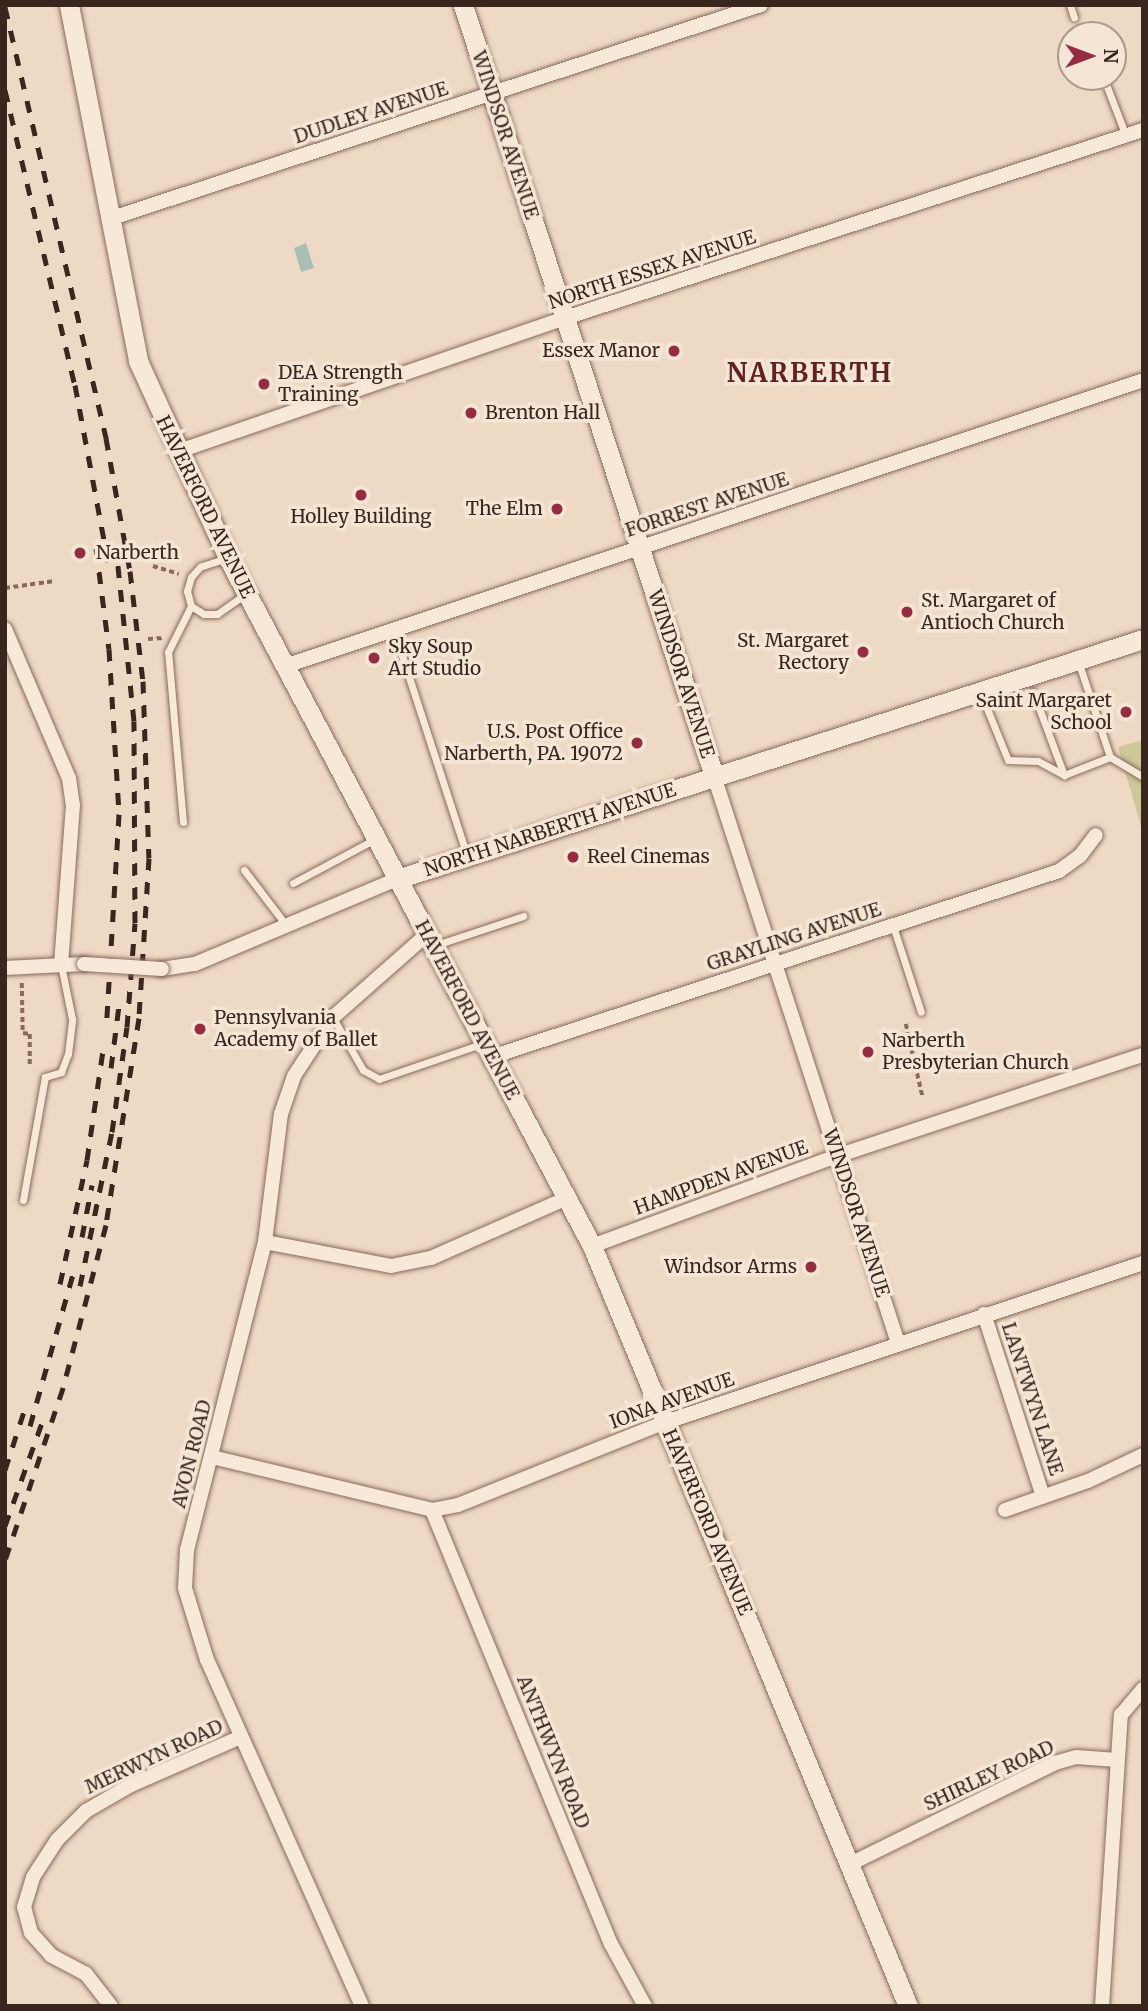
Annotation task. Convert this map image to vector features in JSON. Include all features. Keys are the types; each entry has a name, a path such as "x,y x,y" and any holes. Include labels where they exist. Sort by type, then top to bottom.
{"street":[{"name":"HAVERFORD AVENUE","path":"69,5 138,361 176,452 228,558 429,941 569,1197 666,1422 908,2006"},
{"name":"WINDSOR AVENUE","path":"463,5 777,963 898,1343"},
{"name":"DUDLEY AVENUE","path":"112,218 761,5"},
{"name":"NORTH ESSEX AVENUE","path":"176,452 565,318 1143,130"},
{"name":"FORREST AVENUE","path":"285,667 393,627 1143,380"},
{"path":"5,629 69,778 73,805 61,965"},
{"name":"NORTH NARBERTH AVENUE","path":"5,968 84,964 162,969 195,964 397,879 1077,658 1143,639"},
{"name":"GRAYLING AVENUE","path":"487,1050 777,963 1059,871 1080,856 1096,835"},
{"name":"AVON ROAD","path":"362,2006 193,1626 185,1588 187,1550 265,1242 281,1115 294,1076 332,1018 429,941"},
{"name":"HAMPDEN AVENUE","path":"592,1246 837,1156 1143,1055"},
{"path":"265,1242 391,1266 432,1258 569,1197"},
{"name":"IONA AVENUE","path":"212,1457 432,1510 458,1505 666,1422 1143,1263"},
{"name":"LANTWYN LANE","path":"984,1314 1043,1497"},
{"name":"LANTWYN LANE","path":"1005,1510 1143,1455"},
{"name":"ANTHWYN ROAD","path":"432,1510 611,1944 645,2006"},
{"path":"1102,2006 1121,1716 1143,1689"},
{"name":"MERWYN ROAD","path":"111,2006 86,1974 51,1955 31,1933 24,1907 33,1877 57,1840 86,1811 131,1785 241,1737"},
{"name":"SHIRLEY ROAD","path":"850,1864 1055,1763 1076,1757 1117,1760"}],"lane":[{"path":"1070,5 1074,17"},
{"path":"1109,91 1126,136"},
{"path":"183,822 168,652 191,606 187,591 191,577 200,567 228,558"},
{"path":"191,606 204,614 217,614 247,593"},
{"path":"393,627 467,857"},
{"path":"1077,658 1110,757 1143,777"},
{"path":"980,690 1008,760 1038,761 1064,775 1110,757"},
{"path":"1033,692 1064,775"},
{"path":"293,883 375,838"},
{"path":"244,870 286,926"},
{"path":"429,941 523,916"},
{"path":"893,925 921,1012"},
{"path":"23,1200 45,1077 61,1072 68,1054 72,1019 61,965"},
{"path":"332,1018 363,1070 379,1079 487,1050"}],"path":[{"path":"153,566 191,577"},
{"path":"5,588 55,581"},
{"path":"148,639 156,639"},
{"path":"21,967 23,1033 30,1034 30,1066"},
{"path":"906,1024 923,1098"}],"shaded area":[{"path":"306,243 314,268 301,272 294,248"},
{"path":"1143,740 1143,833 1118,747"}],"railway":[{"path":"5,7 106,438 130,571 143,681 149,858 139,1018 106,1225 63,1388 5,1560"},
{"path":"5,90 75,385 108,562"},
{"path":"80,1286 112,1132 127,1027 135,923 134,721 116,546"},
{"path":"96,548 109,649 119,814 107,1019"},
{"path":"111,1068 120,998"},
{"path":"60,1284 87,1160 103,1050"},
{"path":"82,1237 92,1185"},
{"path":"30,1426 75,1267"},
{"path":"5,1470 25,1408"},
{"path":"5,1526 45,1414"}],"place":[{"name":"Essex Manor","path":"674,351"},
{"name":"DEA Strength Training","path":"264,384"},
{"name":"Brenton Hall","path":"471,413"},
{"name":"Holley Building","path":"361,495"},
{"name":"The Elm","path":"557,509"},
{"name":"Narberth","path":"80,553"},
{"name":"St. Margaret of Antioch Church","path":"907,612"},
{"name":"St. Margaret Rectory","path":"863,652"},
{"name":"Sky Soup Art Studio","path":"374,658"},
{"name":"Saint Margaret School","path":"1126,712"},
{"name":"U.S. Post Office Narberth, PA. 19072","path":"637,743"},
{"name":"Reel Cinemas","path":"573,857"},
{"name":"Pennsylvania Academy of Ballet","path":"200,1029"},
{"name":"Narberth Presbyterian Church","path":"868,1052"},
{"name":"Windsor Arms","path":"811,1267"}],"district":[{"name":"NARBERTH","path":"810,373"}]}
